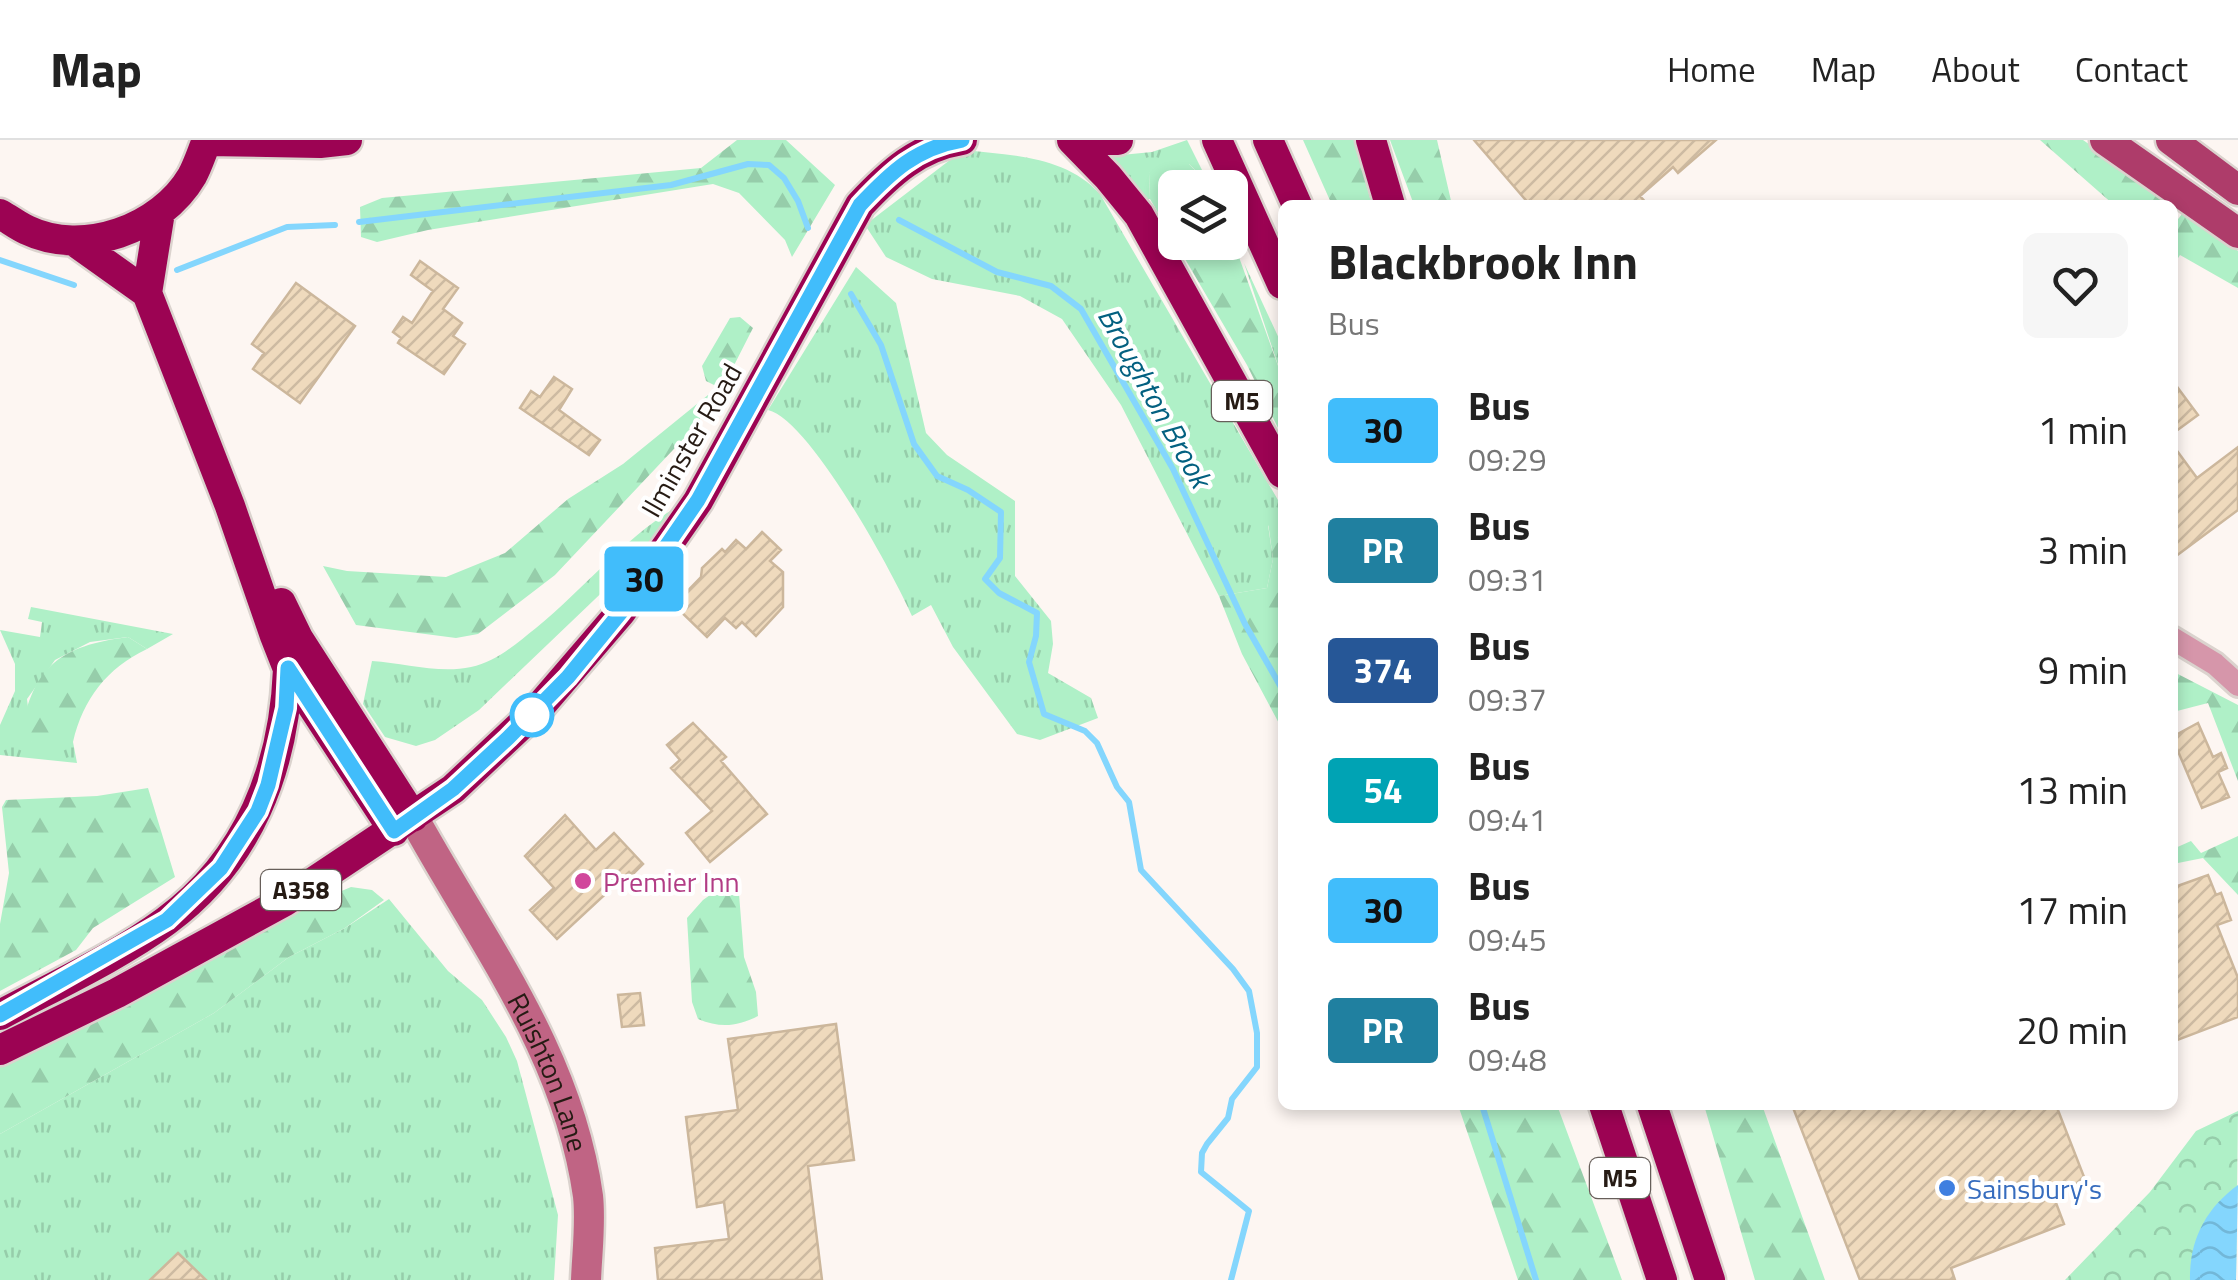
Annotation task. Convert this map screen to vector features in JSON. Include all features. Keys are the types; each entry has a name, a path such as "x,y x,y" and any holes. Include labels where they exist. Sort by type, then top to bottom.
{"highway":[{"path":"0,214 30,232 74,241 120,234 160,212 191,178 207,140 348,140"},
{"name":"Ilminster Road","path":"0,1050 217,940 285,901 453,789 536,711 621,612 698,500 860,205 887,176 934,145 962,140"},
{"name":"M5","path":"1072,140 1139,215 1278,465"},
{"path":"1091,140 1118,140"},
{"path":"1217,140 1278,275"},
{"path":"1371,140 1389,200"},
{"path":"1270,146 1295,200"},
{"path":"74,241 146,293 160,212"},
{"name":"A358","path":"146,293 230,506 288,668 403,824"},
{"name":"A358","path":"230,506 298,638 403,824"},
{"name":"A358","path":"0,1015 167,920 221,868 258,811 268,785 286,708 288,668"},
{"name":"M5","path":"1589,1110 1658,1266"},
{"name":"M5","path":"1606,1110 1658,1266"},
{"name":"M5","path":"1654,1110 1710,1280"},
{"name":"M5","path":"1677,1110 1699,1242"}],"main road":[{"path":"2105,140 2238,233"},
{"path":"2170,140 2238,190"}],"street":[{"path":"2178,641 2226,666 2238,685"},
{"name":"Ruishton Lane","path":"403,824 452,885 513,984 554,1068 588,1198 586,1280"}],"green space":[{"path":"737,140 786,140 835,185 792,257 785,240 739,193 713,184 428,230 377,242 361,237 360,207 382,198 701,168"},
{"path":"1187,140 1202,170 1189,164 1149,173 1147,199 1111,156 1152,152"},
{"path":"1303,140 1354,140 1371,200 1330,200"},
{"path":"1390,140 1437,140 1451,200 1412,200"},
{"path":"2040,140 2083,140 2170,200 2108,200"},
{"path":"963,150 1037,160 1086,181 1100,194 1278,500 1278,539 1268,525 1273,559 1267,588 1219,596 1121,405 1062,319 1020,296 932,279 886,257 865,225"},
{"path":"1174,158 1194,170 1158,170 1158,213 1150,199 1149,173 1161,160"},
{"path":"2185,210 2238,251 2238,288 2180,255 2178,258 2178,219"},
{"path":"1186,260 1240,260 1278,366 1278,428 1247,365"},
{"path":"1244,263 1278,336 1278,365"},
{"path":"856,267 896,303 926,433 947,455 1015,501 1015,576 1051,621 1053,644 1048,673 1091,698 1098,718 1040,740 1017,734 953,647 931,605 912,616 849,501 806,440 768,410"},
{"path":"740,317 753,328 726,381 714,385 706,381 702,366 730,318"},
{"path":"708,395 716,397 689,433 555,575 478,634 456,638 356,625 323,566 446,577 505,553 568,499 623,464"},
{"path":"675,508 639,557 479,710 435,740 416,746 385,737 363,704 372,661 447,669 489,661 536,628 638,534"},
{"path":"1268,522 1278,538 1278,722 1242,654 1219,596 1267,588 1273,559"},
{"path":"31,607 173,634 147,649 128,637 90,642 55,660 27,699 32,742 73,742 77,763 0,755 0,725 15,691 15,664 0,630 40,637 42,622 28,619"},
{"path":"128,637 147,649 120,665 99,686 83,712 73,742 32,742 21,734 33,691 54,663 84,646"},
{"path":"2178,674 2238,705 2238,781 2208,703 2178,711"},
{"path":"148,788 175,877 93,928 76,950 0,991 0,924 9,873 2,807 6,800 97,796"},
{"path":"2238,836 2238,895 2203,858 2178,863 2178,847 2191,841 2201,853"},
{"path":"734,878 738,881 744,957 756,992 758,1016 721,1025 698,1019 692,1002 687,918 703,900"},
{"path":"351,887 372,890 384,900 345,928 289,957 214,1013 0,1134 0,1067"},
{"path":"389,899 448,971 482,1000 517,1061 558,1215 554,1280 0,1280 0,1134 214,1013 289,957 345,928"},
{"path":"1460,1110 1559,1110 1622,1280 1518,1280"},
{"path":"1705,1110 1764,1110 1825,1280 1755,1280"},
{"path":"2238,1111 2236,1280 2065,1280 2150,1192 2196,1131"}],"water":[{"path":"2238,1185 2236,1280 2190,1280 2196,1238 2202,1226 2217,1204"}],"building":[{"path":"1474,140 1716,140 1678,173 1673,167 1640,196 1644,200 1526,200"},
{"path":"420,261 458,288 443,309 462,323 453,336 465,344 444,374 398,343 401,338 393,332 403,317 412,323 433,291 411,275"},
{"path":"296,283 355,326 300,403 253,369 264,353 252,344"},
{"path":"554,377 572,389 559,410 600,440 589,455 520,408 531,391 540,397"},
{"path":"2178,388 2198,415 2178,430"},
{"path":"2238,447 2238,510 2178,555 2178,452 2197,478"},
{"path":"762,532 781,550 770,561 783,572 783,607 756,636 742,622 736,628 725,618 707,637 674,605 722,549 725,552 736,540 746,549"},
{"path":"693,723 726,757 721,761 767,814 710,862 686,833 712,811 671,768 680,760 667,745"},
{"path":"2198,723 2213,757 2221,753 2227,768 2218,772 2229,797 2202,808 2178,751 2178,734"},
{"name":"Premier Inn","path":"565,815 596,850 614,833 643,864 632,875 629,872 557,939 530,910 554,888 525,856"},
{"path":"2208,875 2216,895 2221,893 2231,920 2217,925 2238,978 2238,1017 2178,1040 2178,886"},
{"path":"640,993 644,1025 622,1027 618,995"},
{"path":"836,1024 854,1160 808,1166 822,1280 658,1280 655,1248 729,1239 724,1202 697,1207 686,1117 738,1110 728,1039"},
{"name":"Sainsbury's","path":"1794,1110 2058,1110 2086,1182 2053,1195 2064,1224 1951,1268 1955,1280 1860,1280"},
{"path":"178,1253 206,1280 150,1280"}],"waterway":[{"path":"359,222 671,185 748,164 769,165 784,178 808,228"},
{"name":"Broughton Brook","path":"899,220 997,272 1051,286 1081,309 1173,469 1245,624 1278,682"},
{"path":"177,270 287,227 335,225"},
{"path":"0,260 74,285"},
{"path":"851,294 881,345 914,444 937,476 1001,512 1000,558 985,579 999,593 1037,613 1029,662 1044,714 1085,731 1097,743 1117,787 1129,802 1141,870 1249,991 1257,1033 1257,1067 1232,1099 1228,1118 1202,1153 1201,1172 1249,1211 1231,1280"},
{"name":"Broughton Brook","path":"1484,1110 1536,1280"}],"bus line":[{"name":"30","path":"0,1015 167,920 221,868 258,811 268,785 286,708 288,668 394,831 453,789 568,677 653,567 698,500 860,205 887,176 934,145 962,140"}],"place":[{"name":"Premier Inn","path":"583,881"},
{"name":"Sainsbury's","path":"1947,1188"}]}
